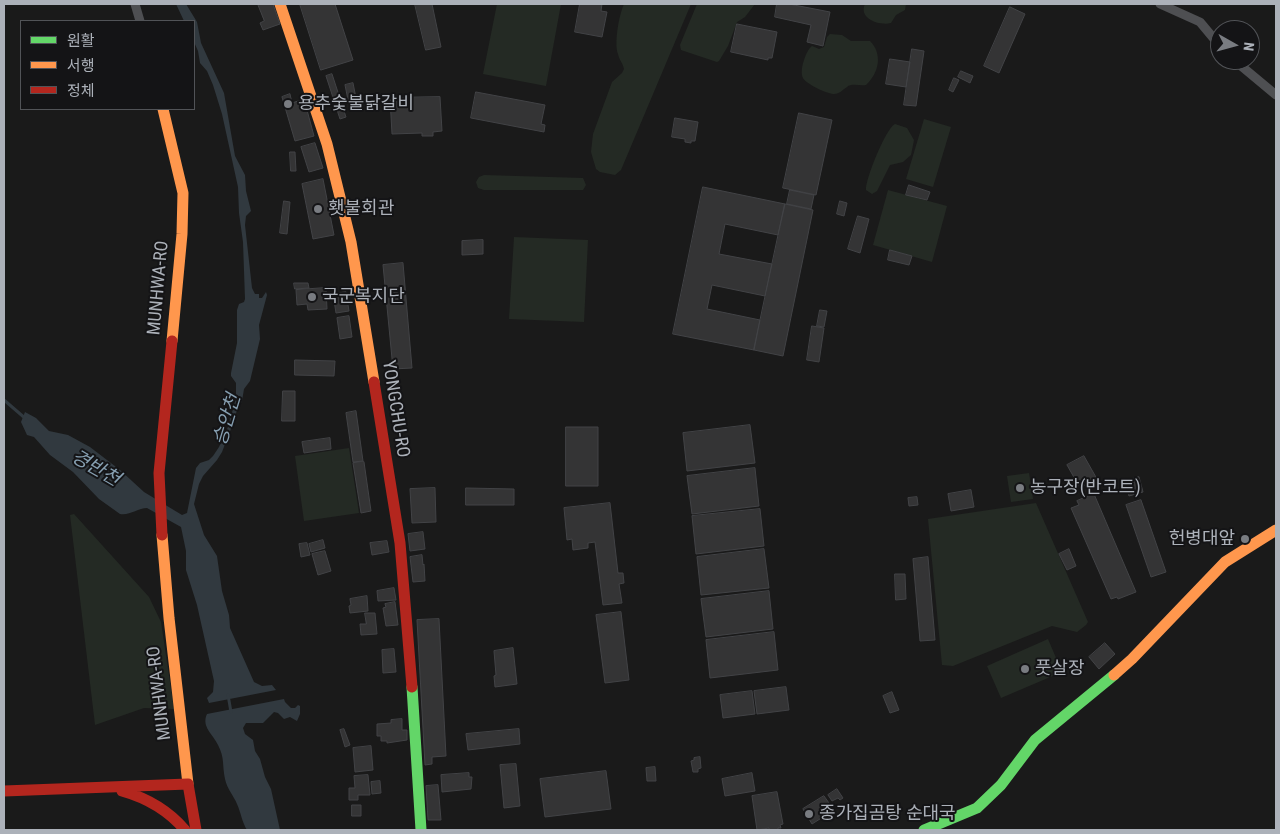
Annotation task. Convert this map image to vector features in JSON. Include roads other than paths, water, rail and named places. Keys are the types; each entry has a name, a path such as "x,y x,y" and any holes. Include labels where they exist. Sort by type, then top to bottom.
{"street":[{"path":"135,4 140,20"},
{"name":"YONGCHU-RO","path":"280,4 327,144 351,242 400,543 417,751 421,830"},
{"path":"1160,4 1200,22 1210,34"},
{"path":"1246,70 1276,95"},
{"name":"MUNHWA-RO","path":"163,110 183,193 182,234 159,473 160,516 167,599 188,784 196,830"},
{"path":"924,830 962,815 982,803 1001,785 1035,740 1132,660 1225,562 1276,530"},
{"path":"4,791 188,784"},
{"path":"108,788 144,798 171,815 185,830"}],"water":[{"path":"176,4 186,4 197,22 201,43 224,93 235,156 245,175 246,191 251,211 246,216 245,225 252,288 255,294 259,294 259,298 262,298 266,292 267,295 259,325 260,339 250,381 244,389 242,401 234,417 222,452 203,476 194,504 204,535 217,556 230,628 254,682 262,686 272,685 276,690 209,703 207,698 213,692 214,681 197,605 186,570 186,551 181,527 147,508 127,514 120,514 99,499 73,472 50,455 34,437 27,435 21,422 25,412 36,418 49,431 68,435 90,447 120,470 144,492 182,515 187,513 196,468 200,463 209,460 213,456 228,427 236,398 236,383 231,373 237,343 237,310 239,304 244,302 245,299 243,242 238,187 222,114 207,71 200,63 195,44 195,20 184,20"},
{"path":"284,699 291,708 300,706 300,714 297,721 290,717 284,719 274,712 263,723 246,723 243,728 245,734 253,740 255,751 260,759 265,777 271,789 280,830 247,830 236,801 226,783 222,754 205,723 207,714"}],"waterway":[{"name":"경반천","path":"4,400 26,419"},
{"name":"승안천","path":"228,695 231,712"}],"place":[{"name":"용추숯불닭갈비","path":"288,104"},
{"name":"횃불회관","path":"318,209"},
{"name":"국군복지단","path":"312,297"},
{"name":"농구장(반코트)","path":"1020,488"},
{"name":"헌병대앞","path":"1245,539"},
{"name":"풋살장","path":"1025,669"},
{"name":"종가집곰탕 순대국","path":"809,814"}]}
